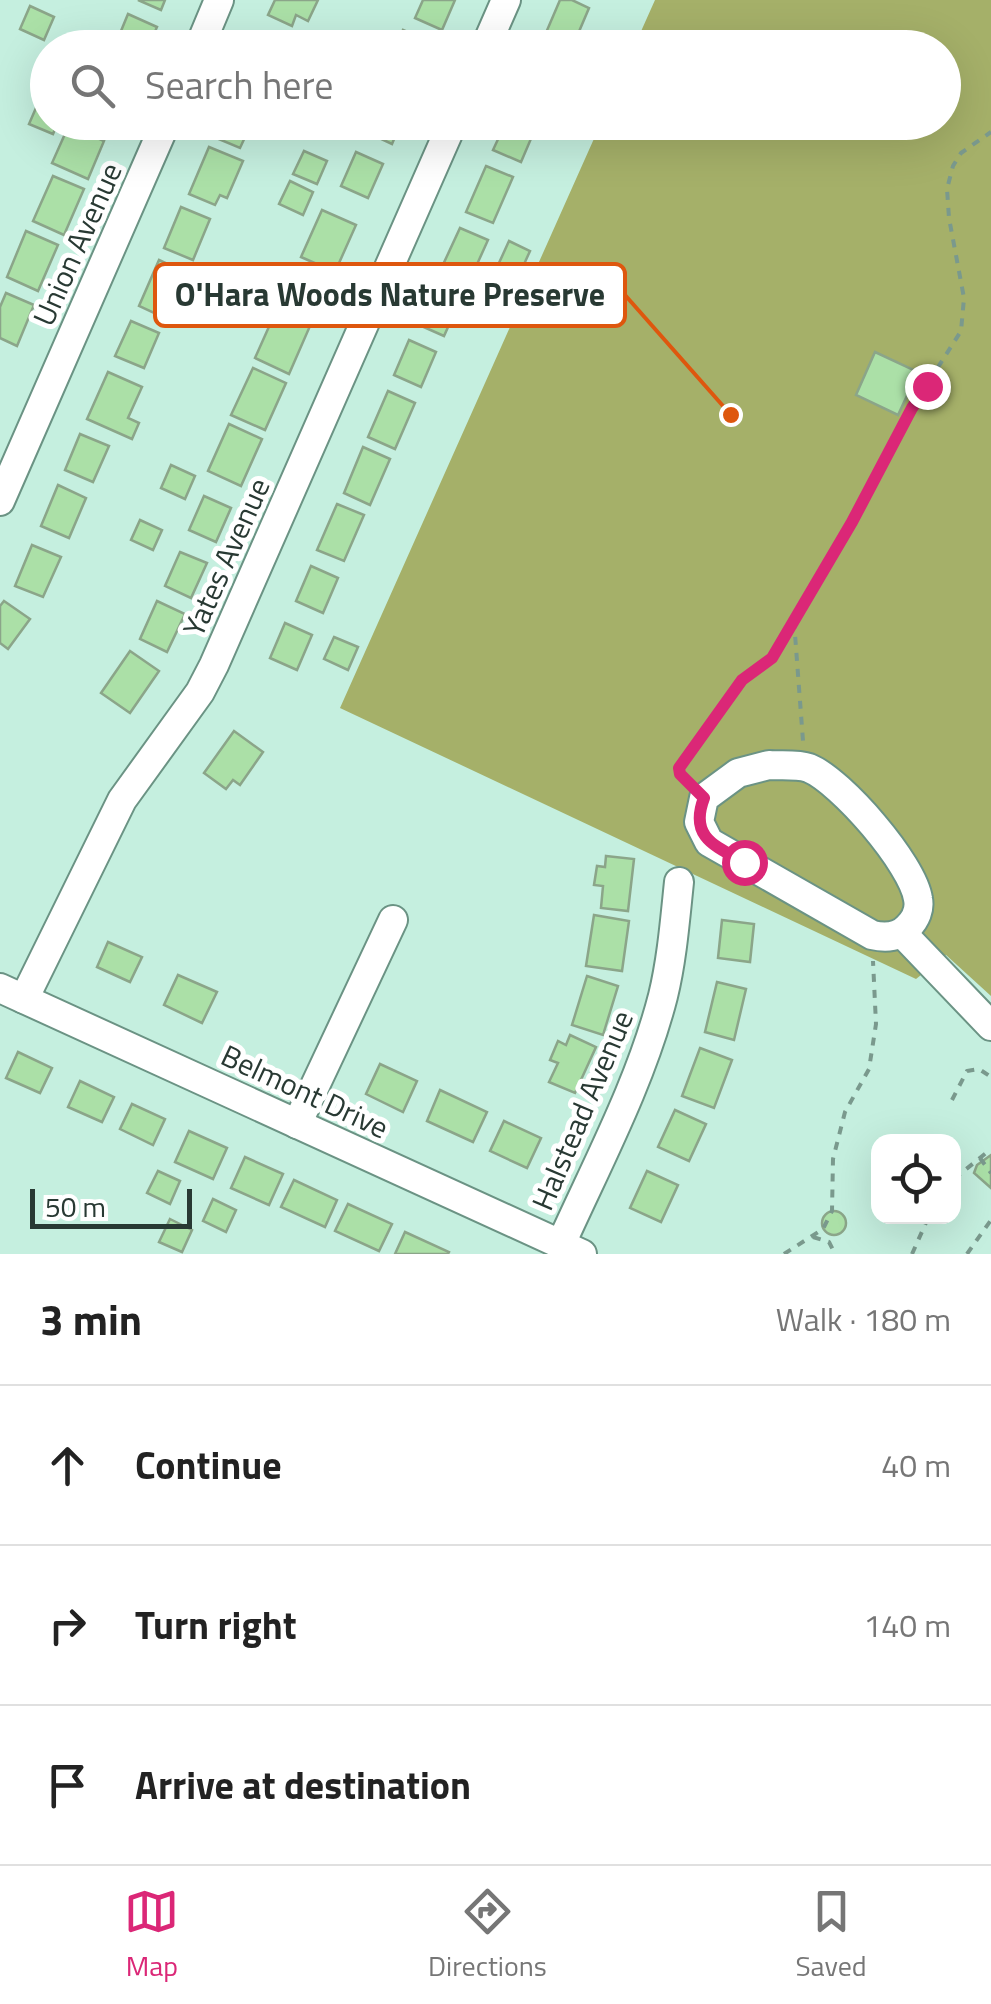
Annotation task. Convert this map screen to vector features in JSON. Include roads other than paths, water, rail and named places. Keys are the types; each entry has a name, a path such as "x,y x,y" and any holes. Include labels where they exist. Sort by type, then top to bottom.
{"street":[{"path":"207,30 220,0"},
{"path":"493,30 506,0"},
{"name":"Union Avenue","path":"0,500 158,140"},
{"name":"Yates Avenue","path":"12,994 122,800 200,692 214,665 444,140"},
{"path":"770,765 806,767 831,781 854,803 906,868 918,896 918,907 916,917 902,932 882,938 872,935 709,842 699,822 704,798 738,773 770,765"},
{"name":"Halstead Avenue","path":"571,1249 663,996 679,882"},
{"path":"298,1124 392,920"},
{"path":"902,932 991,1026"},
{"name":"Belmont Drive","path":"12,994 571,1249"}],"place":[{"name":"O'Hara Woods Nature Preserve","path":"731,415"}]}
